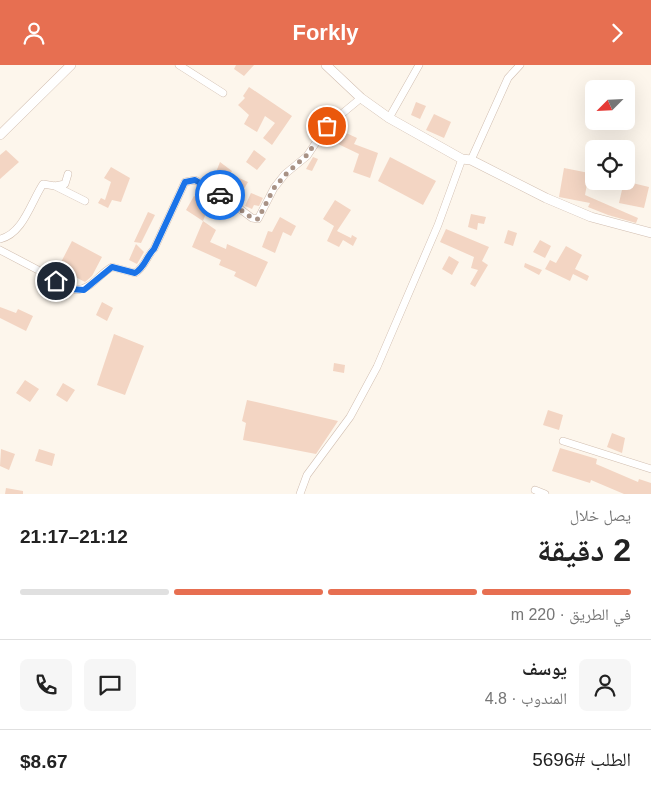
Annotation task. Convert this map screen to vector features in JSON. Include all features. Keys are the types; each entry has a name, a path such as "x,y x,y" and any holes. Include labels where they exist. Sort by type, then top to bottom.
{"street":[{"path":"0,135 71,65"},
{"path":"179,65 223,93"},
{"path":"326,65 361,98 389,118 467,159 546,198 591,217 651,232"},
{"path":"389,118 418,65"},
{"path":"300,494 308,475 350,417 377,367 467,159 508,78 520,65"},
{"path":"0,250 76,290 89,287 112,267 135,273 142,269 148,255 154,249 185,182 195,180 220,194 252,218 258,219 274,188 307,155 327,126 361,98"},
{"path":"55,186 65,184 68,174"},
{"path":"0,239 10,236 17,230 43,184 55,186 85,201"},
{"path":"563,441 651,469"},
{"path":"535,490 546,494"}],"building":[{"path":"236,65 254,65 244,76 234,69"},
{"path":"249,87 292,116 272,145 263,138 275,123 265,116 257,132 244,124 249,115 238,105 245,98 243,96"},
{"path":"416,102 426,106 420,119 411,115"},
{"path":"434,114 451,122 444,138 426,130"},
{"path":"342,131 357,138 354,144 378,153 370,178 353,172 359,154 336,143"},
{"path":"6,150 19,162 0,179 0,155"},
{"path":"254,150 266,159 257,170 246,162"},
{"path":"313,157 318,159 312,171 306,169"},
{"path":"390,157 436,181 423,205 378,181"},
{"path":"220,162 232,171 230,174 248,182 241,194 212,182"},
{"path":"111,167 130,178 121,202 112,200 108,208 98,203 101,198 105,200 111,182 104,178"},
{"path":"564,168 585,172 585,195 638,218 636,223 588,207 590,203 559,197"},
{"path":"635,184 649,187 644,208 619,203 622,190 635,190"},
{"path":"251,193 263,198 259,206 254,205 252,209 245,206"},
{"path":"194,196 210,203 203,221 186,210"},
{"path":"335,200 351,210 337,231 351,238 352,235 357,238 353,246 343,240 339,247 327,241 334,226 323,219"},
{"path":"148,212 155,215 141,243 134,242"},
{"path":"471,214 486,217 484,224 478,223 477,230 468,227"},
{"path":"280,217 296,226 291,236 283,232 275,253 262,247 268,231 272,232"},
{"path":"203,221 216,230 210,242 226,249 227,244 268,262 256,287 234,276 236,272 219,265 221,260 192,247"},
{"path":"446,229 489,247 482,261 488,265 475,287 470,284 478,270 471,268 474,257 440,242"},
{"path":"508,230 517,233 513,246 504,243"},
{"path":"540,240 551,246 545,258 533,252"},
{"path":"72,241 102,257 92,276 85,282 58,268"},
{"path":"136,244 144,252 137,264 129,260"},
{"path":"566,246 582,255 575,269 589,276 587,281 573,274 570,281 545,269 550,260 556,263"},
{"path":"449,256 459,262 452,275 442,269"},
{"path":"525,263 542,270 539,275 524,267"},
{"path":"102,302 113,308 107,321 96,315"},
{"path":"0,307 16,313 18,309 33,316 26,331 0,318"},
{"path":"114,334 144,346 125,395 97,385"},
{"path":"334,363 345,365 344,373 333,371"},
{"path":"25,380 39,389 30,402 16,393"},
{"path":"63,383 75,390 67,402 56,395"},
{"path":"247,400 338,421 316,454 243,440 246,423 242,421"},
{"path":"548,410 563,415 559,430 543,425"},
{"path":"612,433 625,438 622,453 607,447"},
{"path":"560,448 597,459 596,464 638,482 639,479 651,483 651,494 624,494 591,480 590,483 552,471"},
{"path":"1,449 15,454 9,470 0,466"},
{"path":"39,449 55,454 52,466 35,461"},
{"path":"6,488 23,491 23,494 5,494"}],"way so far":[{"path":"220,195 252,218 258,219 274,188 316,145 327,126"}],"route":[{"path":"56,281 70,289 84,290 112,267 135,273 142,269 148,255 154,249 185,182 195,180 220,195"}]}
